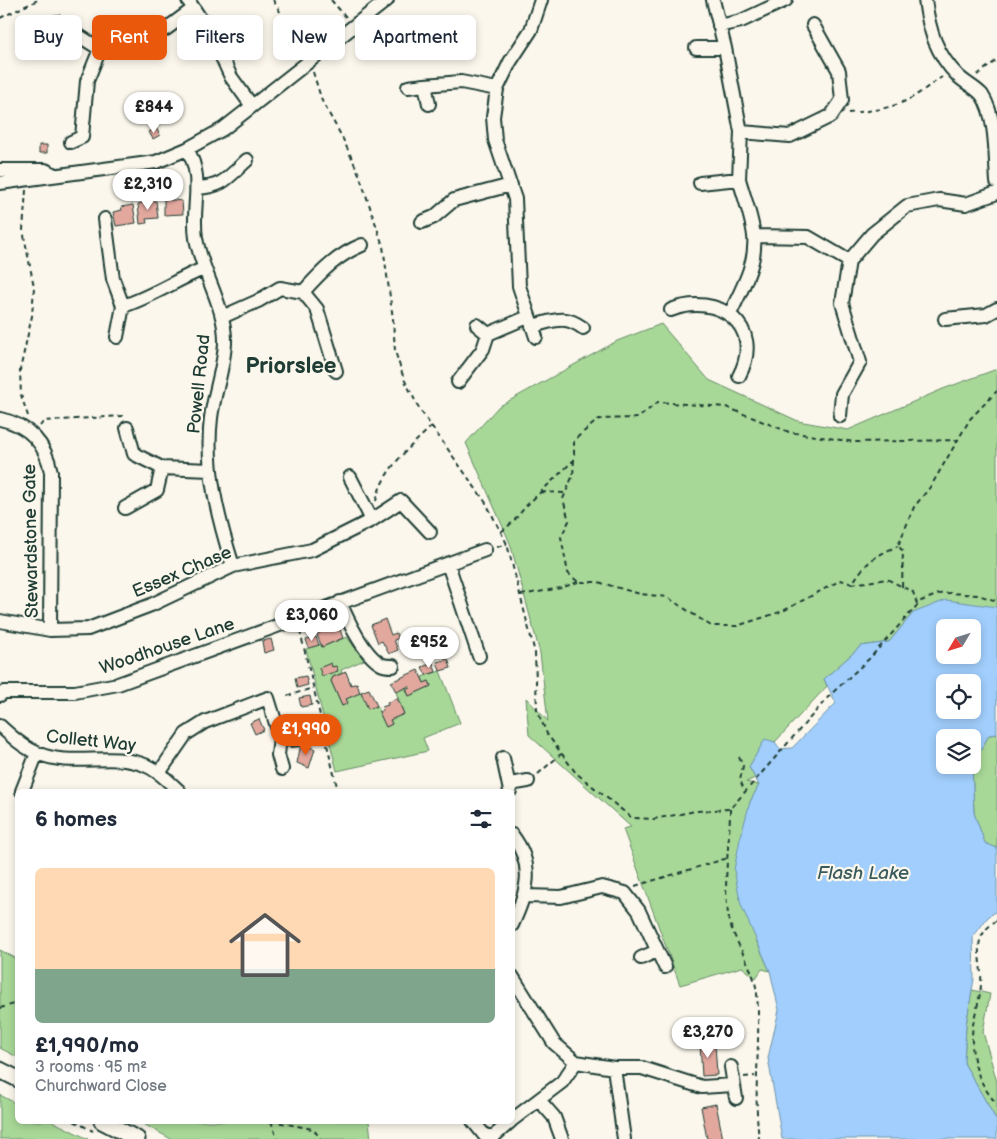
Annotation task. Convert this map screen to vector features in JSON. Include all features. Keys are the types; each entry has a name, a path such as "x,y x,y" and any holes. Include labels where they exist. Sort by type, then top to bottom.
{"main road":[{"path":"0,1070 15,1078"},
{"path":"101,1128 137,1139"}],"street":[{"path":"0,183 45,178 53,174 83,173 156,162 187,149 223,129 387,0"},
{"path":"532,327 518,278 517,210 511,185 495,140 493,117 497,89 510,62 531,30 541,0"},
{"path":"713,0 725,48 741,132 739,179 754,236 753,255 749,272 730,314"},
{"path":"925,0 928,28 940,56 952,70 982,95 991,117 997,182"},
{"path":"719,26 741,21 789,2"},
{"path":"167,28 190,5 213,38 231,77 252,106"},
{"path":"741,132 790,136 833,113 842,100 839,71 813,25"},
{"path":"696,48 725,48"},
{"path":"81,141 87,81 96,60"},
{"path":"408,87 461,82 497,89"},
{"path":"425,85 429,104"},
{"name":"Powell Road","path":"187,149 197,169 194,214 196,237 203,268 222,317 225,343 211,418 210,470 218,520 233,566"},
{"path":"197,188 220,185 247,160"},
{"path":"0,170 45,170 53,174"},
{"path":"700,183 739,179"},
{"path":"422,222 434,216 454,200 511,185"},
{"path":"840,416 842,394 860,362 842,303 849,260 872,234 907,206 939,200 966,204 997,193"},
{"path":"105,219 113,279 122,306 117,337"},
{"path":"754,236 808,237 849,260"},
{"path":"303,292 324,269 350,250 362,245"},
{"path":"122,306 148,297 172,282 203,268"},
{"path":"222,317 258,301 280,288 303,292 316,309 336,371"},
{"path":"671,310 684,305 697,304 730,314 740,323 748,347 747,361 739,376"},
{"path":"944,319 986,315 997,310"},
{"path":"477,325 488,334 532,327 564,318 583,328"},
{"path":"458,382 483,349 488,334"},
{"path":"0,419 31,432"},
{"path":"126,422 134,454 148,462 162,468 210,470"},
{"name":"Stewardstone Gate","path":"31,432 48,456 51,472 50,630"},
{"path":"125,508 152,494 160,484 162,468"},
{"path":"350,477 372,520"},
{"name":"Essex Chase","path":"0,621 50,630 88,629 151,605 233,566 312,550 372,520 401,501 430,532"},
{"name":"Woodhouse Lane","path":"0,694 4,692 75,692 118,684 485,550"},
{"path":"448,564 479,656"},
{"path":"340,602 351,628 384,669"},
{"path":"159,773 186,734 205,722 278,696 278,755 282,769"},
{"name":"Collett Way","path":"0,726 20,743 37,753 66,760 124,760 143,764 159,773 177,789"},
{"path":"278,731 290,740 299,739"},
{"path":"23,789 37,753"},
{"path":"503,758 510,788 528,781"},
{"path":"515,840 524,854 527,871 526,896 515,919"},
{"path":"526,896 561,898 602,887 625,893 639,911 665,967"},
{"path":"641,958 657,951"},
{"path":"515,981 554,1043 576,1062 614,1068 642,1068 702,1087 733,1084"},
{"path":"515,1118 562,1082 576,1062"},
{"path":"730,1067 736,1098"},
{"path":"614,1068 624,1139"},
{"path":"539,1100 554,1118 562,1139"},
{"path":"475,1124 485,1136 494,1136 508,1124"}],"path":[{"path":"0,18 38,0"},
{"path":"273,0 309,61 322,101 342,136 370,206 383,246 393,319 395,352 404,379 432,426 486,503 506,544 535,653 537,710 547,734 576,773 632,818 654,819 696,811 730,809"},
{"path":"331,0 346,17"},
{"path":"965,82 997,60"},
{"path":"833,113 863,112 889,107 913,97 952,70"},
{"path":"26,190 23,230 34,287 32,316 20,370 21,395 27,411 31,432 44,421 126,422"},
{"path":"852,584 863,566 878,554 898,546 914,507 931,486 970,419 997,391"},
{"path":"578,582 568,572 561,537 569,521 563,499 573,475 574,440 599,419 638,418 658,402 726,407 789,432 854,442 957,440"},
{"path":"372,520 378,492 397,459 432,426"},
{"path":"501,532 514,522 574,460"},
{"path":"541,492 565,493"},
{"path":"898,546 903,551 902,587"},
{"path":"521,595 561,588 578,582 598,582 640,594 666,597 711,626 737,626 783,611 804,602 832,583 841,580 852,584 887,579 913,592 917,604"},
{"path":"759,1139 755,1089 757,992 745,953 729,921 726,878 730,809 830,695 885,642 917,604 939,594 978,595 997,601"},
{"path":"298,619 338,789"},
{"path":"278,696 313,688"},
{"path":"528,781 561,754"},
{"path":"739,757 743,766 740,780 745,792"},
{"path":"625,893 629,888 728,858"},
{"path":"997,920 983,931 978,946 981,986 974,1021 972,1047 978,1075 987,1092 997,1104"},
{"path":"0,1008 15,1004"},
{"path":"86,1124 101,1128"},
{"path":"272,1124 277,1139"},
{"path":"287,1124 313,1129 321,1139"}],"green space":[{"path":"661,324 709,380 798,421 848,430 943,389 997,369 997,607 913,613 889,642 861,646 824,679 827,686 775,742 765,740 749,767 755,778 746,782 759,785 750,802 756,940 770,971 762,969 756,978 742,967 680,985 623,829 631,827 529,735 526,698 548,721 540,653 510,543 466,443 498,407 617,341"},
{"path":"347,637 364,660 341,670 342,673 333,677 331,681 342,706 348,703 346,699 361,692 368,709 377,706 386,727 392,724 390,720 404,714 396,692 409,686 410,688 406,690 409,696 431,686 429,681 424,683 422,677 440,671 460,723 423,738 428,751 337,771 306,649 321,644 322,647"},
{"path":"997,734 997,848 985,844 974,813 972,774 981,774 981,749 989,735"},
{"path":"0,950 15,958 15,1056 0,1048"},
{"path":"972,990 990,994 983,1032 997,1082 997,1121 964,1063 966,1025"},
{"path":"0,1095 15,1103 15,1124 58,1124 88,1139 0,1139"},
{"path":"144,1124 369,1124 371,1139 171,1139"}],"water":[{"name":"Flash Lake","path":"946,600 997,607 997,734 989,735 981,750 981,729 936,729 936,774 972,774 974,813 985,843 997,848 997,911 988,917 973,937 974,979 966,1025 964,1063 997,1121 997,1139 782,1139 768,1058 779,1010 770,971 741,905 734,870 750,802 759,785 749,767 765,739 775,742 780,749 792,748 836,703 824,679 861,646 889,642 913,613"}],"building":[{"path":"156,128 160,135 153,139 149,132"},
{"path":"39,145 47,145 47,153 39,153"},
{"path":"164,199 182,201 183,214 164,215"},
{"path":"156,201 158,218 146,219 147,223 140,224 138,204"},
{"path":"133,205 136,223 116,226 113,212 122,210 121,207"},
{"path":"385,619 391,635 396,633 399,638 394,640 398,650 389,654 382,641 378,643 371,625"},
{"path":"337,622 343,638 322,647 317,635 326,627"},
{"path":"444,629 447,637 442,638 448,652 436,656 435,653 433,654 426,637"},
{"path":"316,637 319,645 309,648 306,640"},
{"path":"271,639 274,650 264,653 262,641"},
{"path":"448,659 451,668 440,671 437,662"},
{"path":"331,663 332,667 336,666 338,671 322,676 319,668"},
{"path":"433,663 436,672 426,675 422,667"},
{"path":"418,670 424,683 429,681 431,686 409,696 406,689 410,688 409,686 396,692 391,682"},
{"path":"346,672 351,685 357,683 360,693 346,699 348,703 342,706 331,681 333,677"},
{"path":"306,676 308,685 297,688 295,678"},
{"path":"369,689 377,706 368,709 361,692"},
{"path":"310,696 312,705 301,707 299,698"},
{"path":"397,698 404,714 390,720 392,724 386,727 379,712 383,710 382,707 388,705 387,703"},
{"path":"259,719 264,730 255,734 250,723"},
{"path":"318,729 320,738 308,741 306,732"},
{"path":"301,744 315,749 309,768 297,763"},
{"path":"715,1043 717,1075 702,1076 700,1044"},
{"path":"716,1104 723,1139 707,1139 701,1107"}],"district":[{"name":"Priorslee","path":"291,366"}]}
